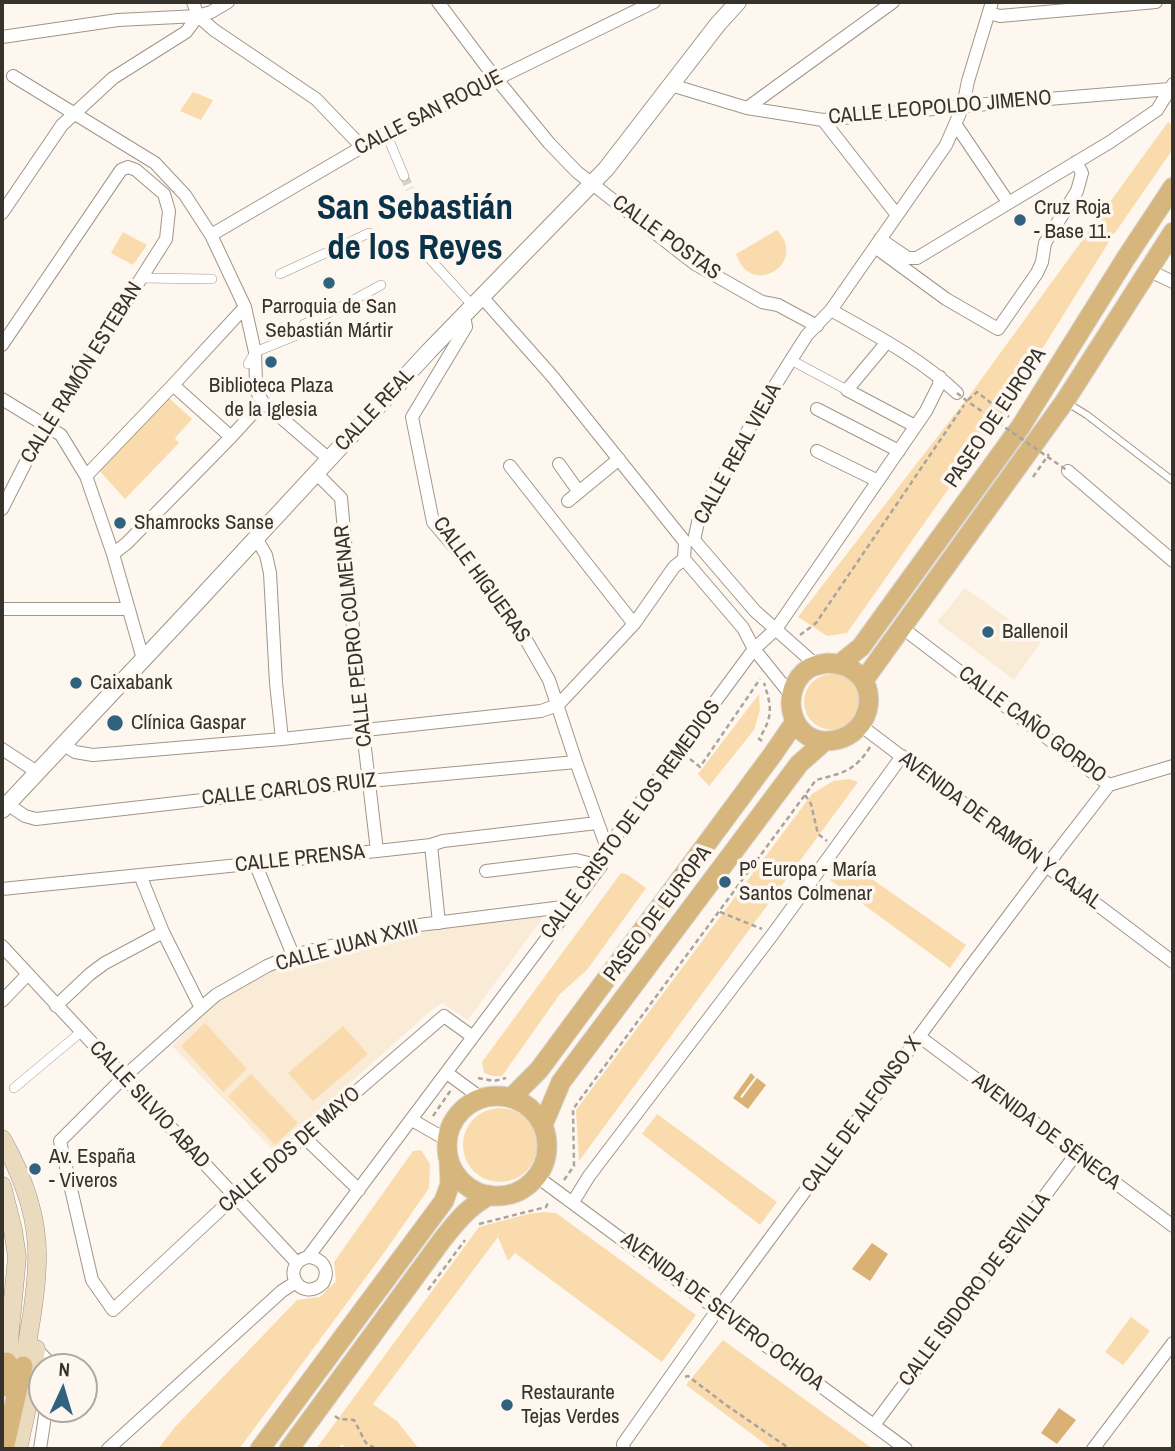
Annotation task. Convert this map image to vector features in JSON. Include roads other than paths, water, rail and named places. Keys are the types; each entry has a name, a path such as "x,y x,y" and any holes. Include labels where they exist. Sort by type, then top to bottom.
{"main road":[{"name":"PASEO DE EUROPA","path":"841,663 860,647 1021,426 1173,187"},
{"name":"PASEO DE EUROPA","path":"864,680 1065,401 1173,232"},
{"path":"841,663 855,670 864,680 869,706 860,725 849,735 825,741 814,739 804,734 795,722 791,695 795,683 816,665 841,663"},
{"name":"PASEO DE EUROPA","path":"512,1097 539,1070 795,722"},
{"name":"PASEO DE EUROPA","path":"543,1125 561,1082 799,764 825,741"},
{"path":"260,1449 444,1201 450,1184 447,1140 451,1124 458,1114 481,1098 512,1097 527,1105 543,1125 547,1143 546,1157 537,1176 527,1186 512,1194 490,1195 466,1186 449,1163"},
{"path":"2,1139 23,1182 30,1204 38,1260 36,1349 18,1449"},
{"path":"2,1186 17,1257 13,1300 15,1364 2,1387"},
{"path":"289,1449 442,1240 463,1214 490,1195"},
{"path":"4,1449 15,1364 36,1293"},
{"path":"2,1336 13,1300"}],"street":[{"path":"193,2 198,16 214,30 316,99 361,146"},
{"path":"2,37 118,20 198,16 228,2"},
{"name":"CALLE POSTAS","path":"438,2 549,143 577,172 695,264 762,302 778,305 817,326"},
{"name":"CALLE SAN ROQUE","path":"211,235 361,146 654,2"},
{"name":"CALLE REAL","path":"4,807 473,306 606,169 738,2"},
{"path":"747,108 893,2"},
{"path":"991,7 1000,16 1156,2"},
{"name":"CALLE REAL VIEJA","path":"684,559 698,518 756,415 807,335 831,310 946,145 963,106 991,7"},
{"path":"2,213 62,125 113,78 186,32 198,16"},
{"path":"13,76 155,163 185,195 211,235 245,307 255,352 258,394 263,402 329,459"},
{"name":"CALLE LEOPOLDO JIMENO","path":"671,85 747,108 823,120 1172,88"},
{"path":"878,243 908,258 917,258 1110,142 1157,110 1172,88"},
{"path":"823,120 897,215"},
{"path":"956,125 1008,202"},
{"path":"386,133 404,176"},
{"path":"878,243 909,272 946,299 998,329 1037,274 1045,243 1077,191 1082,173 1076,162"},
{"name":"CALLE RAMÓN ESTEBAN","path":"2,345 121,170 128,167 136,170 164,194 169,211 166,239 47,425 2,509"},
{"path":"280,274 369,233"},
{"path":"909,272 912,258"},
{"path":"430,259 473,306 552,376 689,541 755,611 816,665"},
{"path":"1148,270 1173,282"},
{"path":"141,278 212,279"},
{"path":"248,364 255,352 307,331 304,324 381,285"},
{"name":"CALLE HIGUERAS","path":"473,306 466,327 412,417 433,522 517,624 550,680 607,848"},
{"path":"86,476 245,307"},
{"path":"831,310 940,376 962,397"},
{"path":"847,390 887,342"},
{"path":"791,360 915,426"},
{"name":"CALLE CRISTO DE LOS REMEDIOS","path":"303,1260 412,1120 453,1077 473,1037 601,866 607,848 754,649 776,629 926,411 940,376"},
{"path":"173,385 231,437"},
{"path":"2,399 61,435 86,476 113,554 143,659"},
{"path":"113,554 127,543 263,402"},
{"path":"817,409 899,451"},
{"path":"817,451 878,481"},
{"path":"568,501 619,459"},
{"path":"559,464 579,492"},
{"path":"510,466 634,624"},
{"path":"1068,471 1173,561"},
{"name":"CALLE PEDRO COLMENAR","path":"316,473 341,498 377,851"},
{"path":"256,538 266,555 270,573 282,738"},
{"path":"64,744 75,752 93,755 541,711 558,705 634,624 674,567 684,559 743,628 754,649 791,695"},
{"path":"2,609 129,609"},
{"name":"CALLE CAÑO GORDO","path":"901,627 1109,785 1173,766"},
{"name":"AVENIDA DE RAMÓN Y CAJAL","path":"860,725 1173,962"},
{"path":"2,749 37,772"},
{"path":"573,1202 589,1176 773,934 902,757"},
{"name":"CALLE CARLOS RUIZ","path":"4,807 36,819 369,781 576,762"},
{"name":"CALLE DE ALFONSO X","path":"624,1449 624,1444 718,1309 1046,865 1109,785"},
{"name":"CALLE PRENSA","path":"2,890 431,845 443,841 597,822"},
{"path":"431,845 439,923"},
{"path":"486,871 576,860 601,866"},
{"path":"255,863 293,955"},
{"path":"140,875 163,932 201,1007"},
{"name":"CALLE JUAN XXIII","path":"113,1310 92,1280 60,1141 124,1077 201,1007 216,995 267,966 293,955 419,925 571,905"},
{"path":"57,1006 105,963 163,932"},
{"name":"CALLE SILVIO ABAD","path":"2,946 234,1197 303,1260"},
{"path":"2,1001 28,974"},
{"name":"CALLE DOS DE MAYO","path":"113,1310 234,1197 444,1016 473,1037"},
{"path":"15,1088 81,1032"},
{"name":"AVENIDA DE SÉNECA","path":"920,1037 1173,1226"},
{"path":"453,1077 481,1098"},
{"path":"412,1120 447,1140"},
{"path":"304,1137 359,1191"},
{"name":"CALLE ISIDORO DE SEVILLA","path":"874,1425 1076,1154"},
{"name":"AVENIDA DE SEVERO OCHOA","path":"537,1176 906,1449"},
{"path":"318,1259 326,1268 326,1278 314,1290 305,1289 296,1282 293,1274 303,1260 318,1259"},
{"path":"108,1449 272,1300 296,1282"},
{"path":"1093,1449 1173,1343"},
{"path":"36,1349 40,1353"},
{"path":"40,1449 44,1423"}],"lane":[{"path":"1065,401 1173,481"}],"tunnel":[{"path":"404,176 410,189"}],"place":[{"name":"Cruz Roja - Base 11.","path":"1020,220"},
{"name":"Parroquia de San Sebastián Mártir","path":"329,283"},
{"name":"Biblioteca Plaza de la Iglesia","path":"271,362"},
{"name":"Shamrocks Sanse","path":"120,523"},
{"name":"Ballenoil","path":"988,632"},
{"name":"Caixabank","path":"76,683"},
{"name":"Clínica Gaspar","path":"115,723"},
{"name":"Pº Europa - María Santos Colmenar","path":"725,882"},
{"name":"Av. España - Viveros","path":"35,1169"},
{"name":"Restaurante Tejas Verdes","path":"507,1405"}],"district":[{"name":"San Sebastián de los Reyes","path":"415,230"}]}
